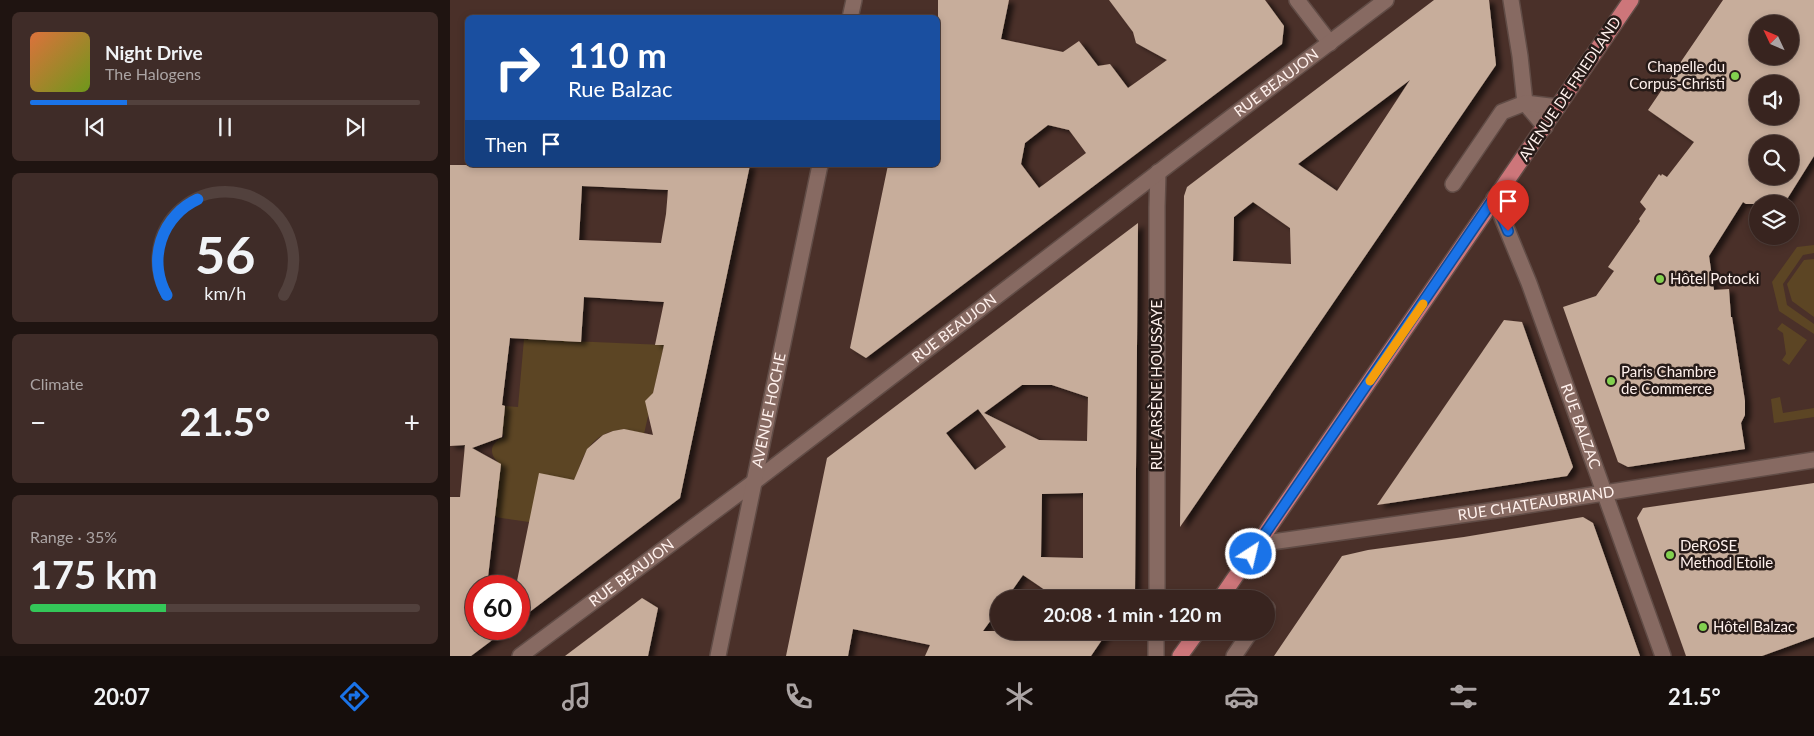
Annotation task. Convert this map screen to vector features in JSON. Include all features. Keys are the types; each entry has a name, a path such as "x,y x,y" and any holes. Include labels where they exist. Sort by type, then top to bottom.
{"main road":[{"name":"AVENUE DE FRIEDLAND","path":"1226,590 1631,0"},
{"path":"1180,656 1192,640"}],"street":[{"path":"851,15 854,0"},
{"path":"1297,0 1330,43"},
{"name":"RUE BEAUJON","path":"520,656 754,482 1386,0"},
{"path":"1511,0 1525,104 1545,127"},
{"path":"1453,184 1502,112 1525,104 1558,107"},
{"name":"AVENUE HOCHE","path":"718,656 820,167"},
{"name":"RUE ARSÈNE HOUSSAYE","path":"1156,590 1158,172"},
{"name":"RUE BALZAC","path":"1494,198 1529,283 1663,656"},
{"name":"RUE CHATEAUBRIAND","path":"1258,544 1814,460"},
{"path":"1156,640 1156,656"},
{"path":"1234,656 1245,640"}],"shaded area":[{"path":"1814,245 1814,253 1803,255 1783,284 1787,305 1814,324 1814,334 1779,311 1772,282 1797,247"},
{"path":"1814,259 1814,317 1792,301 1787,284 1804,260"},
{"path":"1782,323 1807,340 1789,365 1782,360 1786,354 1783,333 1777,329"},
{"path":"524,339 664,345 644,434 630,430 611,431 596,440 585,454 578,472 577,481 529,522 488,516 501,465 494,457 492,449 495,442 504,437 502,434 505,406 518,407"},
{"path":"1780,397 1783,413 1814,408 1814,417 1774,423 1771,399"}],"building":[{"path":"938,0 1009,0 1001,39 1063,52 1079,41 1098,66 1110,64 1128,88 1167,60 1136,43 1133,32 1109,0 1265,0 1284,26 1282,44 866,358 850,348 888,167 940,167 940,15 938,15","holes":["1048,125 1069,130 1086,153 1039,188 1021,164 1025,143"]},
{"path":"1434,0 1489,0 1496,65 1180,527 1184,196 1187,187","holes":["1410,80 1337,191 1298,164","1253,202 1290,228 1291,264 1233,261 1234,217"]},
{"name":"Hôtel Potocki","path":"1723,0 1814,0 1814,156 1799,180 1799,135 1749,135 1749,185 1796,185 1790,195 1749,195 1749,204 1743,202 1709,256 1714,290 1729,289 1731,317 1745,401 1745,415 1741,423 1745,449 1628,467 1618,462 1563,307 1596,296 1614,271 1608,267 1640,221 1639,219 1646,209 1640,202 1659,174 1667,177 1694,142 1648,110"},
{"path":"450,165 465,165 465,167 750,167 680,498 530,612 530,575 518,575 539,473 574,480 587,449 603,435 624,429 653,435 645,401 653,393 664,345 655,345 664,302 584,297 581,342 510,338 502,405 505,406 502,437 472,448 501,464 488,575 465,575 465,640 492,640 471,656 450,656 450,497 460,497 465,445 450,446","holes":["582,186 668,190 661,243 579,240"]},
{"path":"1138,223 1135,590 1045,590 1023,575 1012,590 990,590 990,621 983,631 990,631 990,640 1102,640 1091,656 925,656 930,645 853,629 848,656 786,656 827,458","holes":["1022,385 1052,385 1088,397 1087,441 1039,440 984,413","978,409 1006,447 975,470 946,433","1083,493 1083,558 1041,557 1042,494"]},
{"path":"1504,320 1522,322 1573,467 1567,476 1377,505"},
{"path":"1814,483 1814,637 1762,656 1686,656 1637,518 1643,508"},
{"path":"1583,517 1593,523 1640,656 1274,656 1342,556 1368,550 1464,537"},
{"path":"642,598 658,608 648,656 565,656"}],"slow traffic":[{"path":"1370,381 1423,304"}],"place":[{"name":"Chapelle du Corpus-Christi","path":"1735,76"},
{"name":"Hôtel Potocki","path":"1660,279"},
{"name":"Paris Chambre de Commerce","path":"1611,381"},
{"name":"DeROSE Method Etoile","path":"1670,555"},
{"name":"Hôtel Balzac","path":"1703,627"}],"route":[{"path":"1251,554 1494,198 1508,231"}]}
